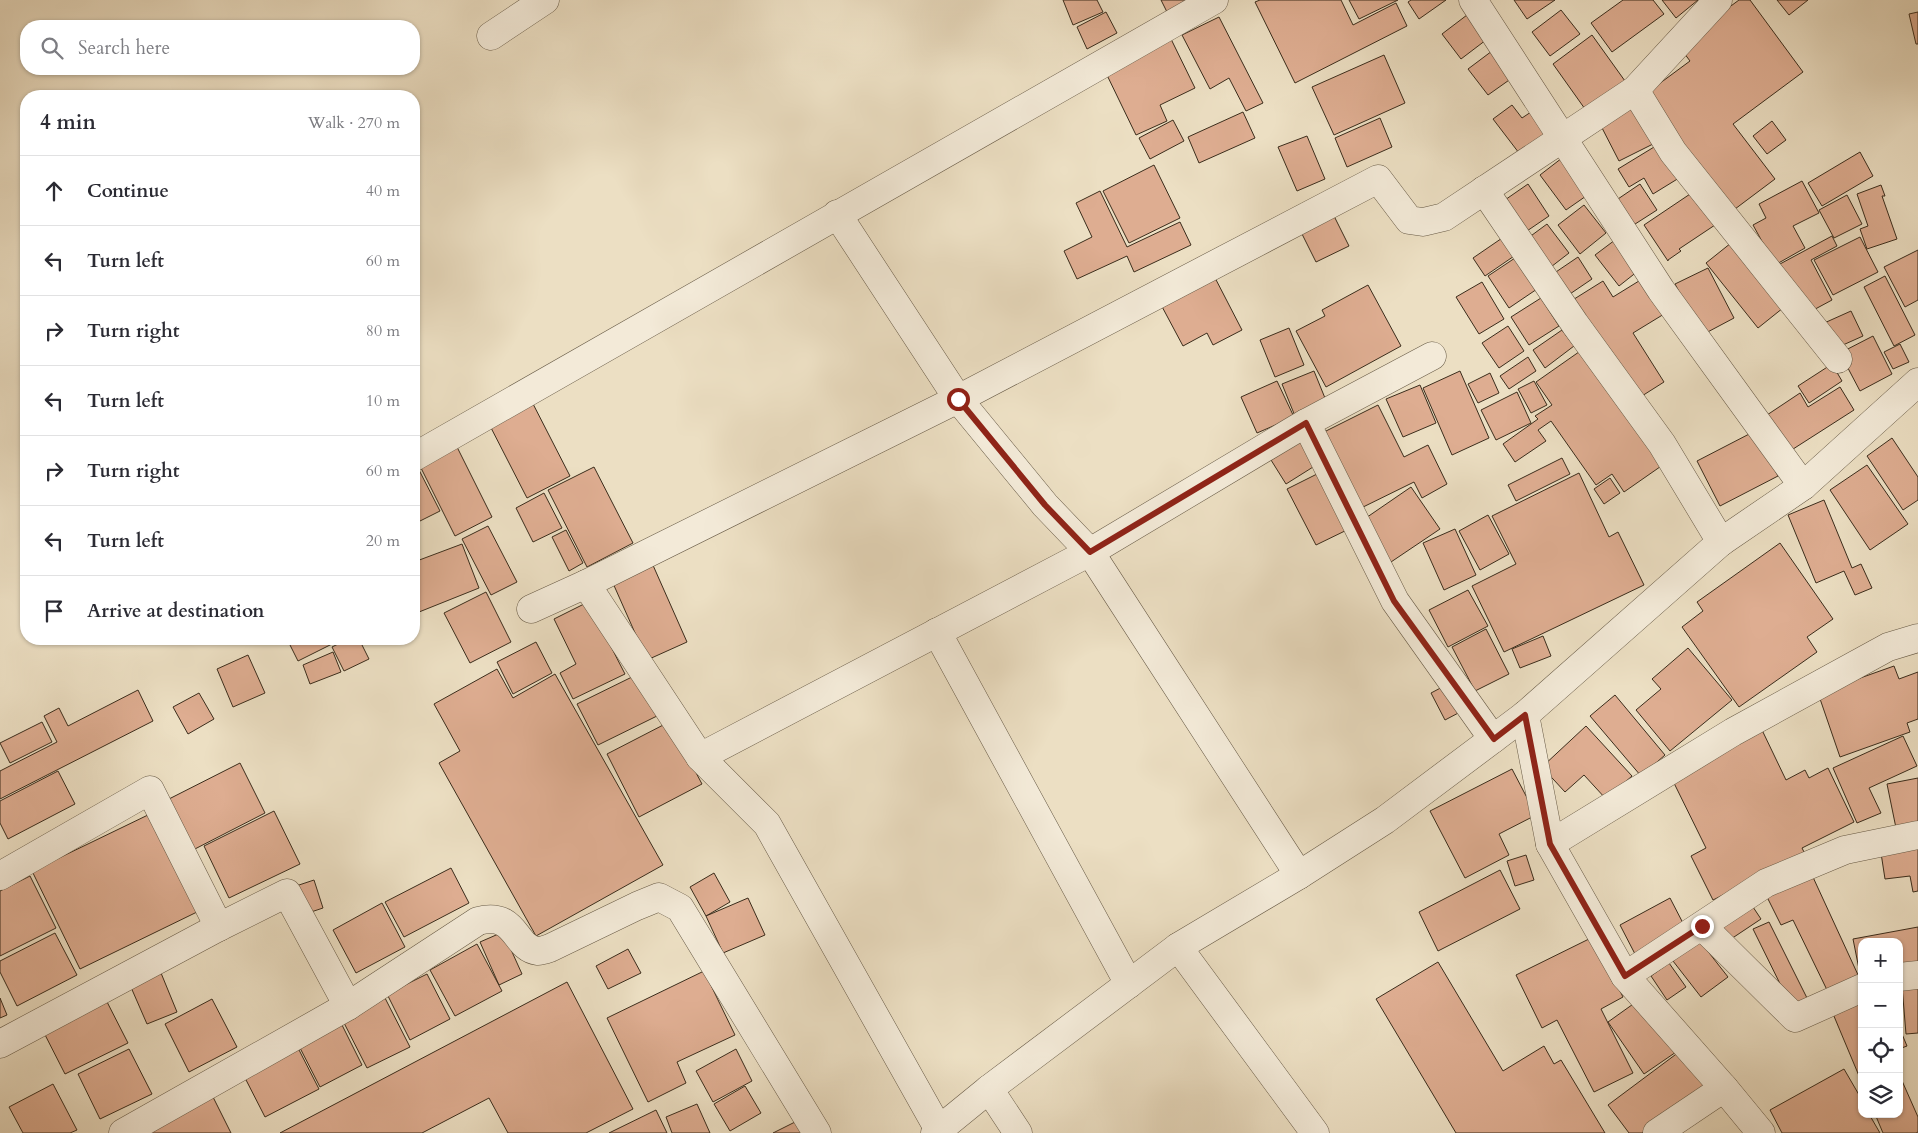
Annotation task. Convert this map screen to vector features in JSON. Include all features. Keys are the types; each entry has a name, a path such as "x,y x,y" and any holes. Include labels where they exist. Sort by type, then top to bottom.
{"street":[{"path":"492,36 545,0"},
{"path":"420,454 1214,0"},
{"path":"1473,0 1661,290 1803,486"},
{"path":"531,609 586,584 958,399 1378,180 1409,220 1423,222 1444,217 1635,90 1718,0"},
{"path":"1635,90 1673,152 1838,360"},
{"path":"1484,190 1575,324 1662,444 1721,542"},
{"path":"837,214 958,399 1045,505 1090,552 1299,875"},
{"path":"700,757 1090,552 1306,423 1432,356"},
{"path":"586,584 700,757 767,824 937,1132 989,1089 1178,947 1299,875 1384,820 1494,739 1525,715 1721,542 1803,486 1918,382"},
{"path":"1306,423 1394,601 1494,739"},
{"path":"936,632 1129,984"},
{"path":"1550,844 1733,732 1888,648 1918,638"},
{"path":"1525,715 1550,844 1625,976 1761,1133"},
{"path":"0,876 150,790 219,927"},
{"path":"1625,976 1766,883 1845,850 1918,835"},
{"path":"0,1044 219,927 287,893 348,1006"},
{"path":"123,1133 348,1006 478,921 492,918 505,922 528,947 538,951 550,948 637,906 659,898 680,908 817,1133"},
{"path":"1702,926 1795,1018 1858,990"},
{"path":"1178,947 1314,1133"},
{"path":"1903,977 1918,975"},
{"path":"1657,1133 1724,1088"},
{"path":"989,1089 1018,1133"}],"building":[{"path":"1063,0 1097,0 1103,12 1073,25"},
{"path":"1161,0 1195,0 1169,16"},
{"path":"1260,0 1341,0 1353,25 1396,3 1407,26 1295,83 1255,2"},
{"path":"1349,0 1398,0 1359,19"},
{"path":"1411,0 1446,0 1419,19 1408,2"},
{"path":"1514,0 1555,0 1527,19"},
{"path":"1623,0 1653,0 1664,14 1612,52 1591,23"},
{"path":"1662,0 1698,0 1676,18"},
{"path":"1739,0 1750,0 1803,72 1733,124 1775,179 1731,212 1644,95 1690,61 1678,45"},
{"path":"1777,0 1808,0 1789,15"},
{"path":"1561,10 1580,34 1550,56 1532,32"},
{"path":"1106,12 1117,33 1087,49 1077,27"},
{"path":"1918,12 1918,44 1916,44 1909,14"},
{"path":"1467,15 1486,40 1461,59 1442,34"},
{"path":"1219,17 1263,103 1246,111 1229,78 1210,89 1182,35"},
{"path":"1592,35 1625,81 1585,109 1553,64"},
{"path":"1171,39 1195,88 1160,105 1167,121 1136,135 1105,71"},
{"path":"1492,51 1512,78 1488,95 1468,69"},
{"path":"1384,55 1405,103 1334,135 1312,87"},
{"path":"1512,105 1522,118 1537,108 1552,129 1519,153 1493,119"},
{"path":"1635,106 1655,143 1619,161 1600,124"},
{"path":"1243,112 1255,138 1199,163 1188,137"},
{"path":"1380,118 1392,147 1347,167 1335,138"},
{"path":"1173,120 1184,141 1150,159 1139,138"},
{"path":"1772,121 1786,140 1767,154 1753,136"},
{"path":"1307,136 1325,179 1297,191 1278,147"},
{"path":"1659,144 1679,178 1653,194 1644,178 1629,187 1618,169"},
{"path":"1860,152 1873,176 1822,206 1808,183"},
{"path":"1562,158 1589,194 1566,210 1540,175"},
{"path":"1154,165 1180,218 1129,243 1103,191"},
{"path":"1802,181 1819,213 1793,226 1805,248 1775,265 1753,225 1766,218 1759,204"},
{"path":"1528,184 1549,216 1524,233 1502,202"},
{"path":"1640,184 1657,210 1632,226 1615,201"},
{"path":"1881,185 1885,196 1882,196 1897,239 1867,249 1860,229 1868,226 1857,194"},
{"path":"1699,188 1721,221 1679,249 1681,251 1668,261 1644,225"},
{"path":"1100,191 1127,247 1180,222 1191,245 1134,272 1127,256 1077,279 1064,251 1092,237 1076,203"},
{"path":"1847,195 1862,224 1834,238 1819,210"},
{"path":"1584,205 1606,233 1580,254 1558,225"},
{"path":"1333,214 1349,246 1316,262 1300,230"},
{"path":"1547,224 1569,253 1547,270 1524,241"},
{"path":"1508,234 1520,252 1485,276 1473,258"},
{"path":"1832,236 1837,246 1811,260 1832,300 1806,314 1780,264"},
{"path":"1860,237 1878,272 1833,295 1814,260"},
{"path":"1736,239 1788,304 1758,328 1706,263"},
{"path":"1615,240 1638,271 1619,286 1595,255"},
{"path":"1918,250 1918,300 1905,307 1884,267"},
{"path":"1521,254 1543,285 1509,308 1488,276"},
{"path":"1578,257 1592,279 1564,298 1550,276"},
{"path":"1708,268 1734,318 1702,335 1675,284"},
{"path":"1212,272 1242,330 1213,345 1207,333 1183,346 1159,301"},
{"path":"1647,276 1669,311 1633,333 1664,382 1634,401 1571,301 1603,281 1613,297"},
{"path":"1885,276 1915,335 1894,346 1864,287"},
{"path":"1482,282 1504,319 1479,334 1456,297"},
{"path":"1368,285 1401,346 1326,387 1296,331 1325,316 1322,310"},
{"path":"1541,298 1559,326 1529,345 1511,317"},
{"path":"1851,311 1863,336 1834,349 1822,324"},
{"path":"1508,326 1524,351 1499,368 1482,343"},
{"path":"1289,328 1304,365 1275,377 1260,340"},
{"path":"1562,330 1574,346 1545,368 1533,350"},
{"path":"1873,336 1892,374 1860,391 1840,353"},
{"path":"1900,344 1909,362 1893,369 1884,352"},
{"path":"1586,347 1667,462 1624,492 1612,474 1596,485 1551,421 1538,430 1546,441 1515,462 1503,444 1538,419 1535,416 1552,405 1536,382"},
{"path":"1528,357 1536,371 1509,389 1500,376"},
{"path":"1832,364 1842,381 1809,403 1798,386"},
{"path":"1314,371 1327,403 1295,416 1282,384"},
{"path":"1460,371 1489,438 1452,455 1423,388"},
{"path":"1490,373 1499,393 1478,403 1468,384"},
{"path":"1277,381 1294,417 1257,433 1241,397"},
{"path":"1534,381 1547,405 1531,413 1518,389"},
{"path":"1420,385 1436,423 1403,437 1386,399"},
{"path":"1840,387 1854,410 1790,451 1767,415 1800,393 1808,407"},
{"path":"1517,392 1531,423 1496,440 1481,410"},
{"path":"530,398 570,476 527,498 487,420"},
{"path":"1378,405 1404,457 1428,445 1447,484 1422,498 1414,482 1357,510 1320,434"},
{"path":"1755,431 1778,476 1720,506 1697,461"},
{"path":"1306,438 1321,462 1286,484 1271,460"},
{"path":"1892,438 1918,477 1918,500 1903,510 1867,456"},
{"path":"454,441 492,517 455,536 420,466 420,458"},
{"path":"1562,458 1570,474 1516,501 1508,485"},
{"path":"1867,465 1908,524 1870,550 1830,490"},
{"path":"594,467 633,543 587,567 548,490"},
{"path":"1323,471 1351,528 1316,545 1287,489"},
{"path":"420,472 440,511 420,521"},
{"path":"1579,473 1609,537 1618,532 1644,585 1504,652 1472,586 1516,564 1492,516"},
{"path":"1610,478 1620,493 1604,504 1594,489"},
{"path":"1411,487 1440,529 1388,564 1360,522"},
{"path":"544,493 562,528 533,542 516,508"},
{"path":"1824,500 1852,568 1861,564 1872,588 1855,595 1844,571 1816,583 1788,515"},
{"path":"1488,515 1509,554 1480,570 1459,531"},
{"path":"488,526 517,582 491,595 462,539"},
{"path":"1455,529 1476,575 1444,590 1423,543"},
{"path":"566,530 583,563 569,571 552,537"},
{"path":"1780,543 1833,619 1807,637 1817,652 1739,707 1682,627 1703,611 1697,602"},
{"path":"462,544 479,588 420,612 420,560"},
{"path":"652,563 687,642 647,660 612,581"},
{"path":"1468,590 1488,626 1448,647 1429,610"},
{"path":"486,592 511,642 470,663 444,613"},
{"path":"588,602 625,674 573,699 560,673 576,664 554,619"},
{"path":"1486,629 1509,674 1475,691 1452,647"},
{"path":"1543,636 1551,656 1520,668 1512,649"},
{"path":"536,642 552,673 513,694 497,662"},
{"path":"290,645 330,645 298,661"},
{"path":"336,645 362,645 369,659 344,671 332,647"},
{"path":"1688,648 1732,700 1670,751 1636,710 1661,689 1652,679"},
{"path":"333,652 341,672 310,684 303,665"},
{"path":"248,655 265,693 233,707 217,669"},
{"path":"1894,666 1899,679 1918,672 1918,719 1907,723 1910,732 1840,757 1818,693"},
{"path":"497,669 513,698 555,674 663,865 536,936 439,763 460,751 434,704"},
{"path":"636,675 657,716 598,745 577,704"},
{"path":"1450,683 1464,710 1445,720 1431,693"},
{"path":"138,690 153,721 0,799 0,771 57,742 44,716 59,708 68,726"},
{"path":"199,693 214,719 188,734 173,707"},
{"path":"1615,695 1665,755 1641,776 1590,716"},
{"path":"42,722 52,742 10,763 0,743"},
{"path":"669,722 702,784 639,817 607,754"},
{"path":"1586,726 1632,776 1606,799 1584,775 1565,792 1542,767"},
{"path":"1762,730 1786,780 1805,770 1809,778 1828,768 1854,822 1802,848 1805,854 1713,900 1691,856 1706,848 1671,777"},
{"path":"1903,736 1917,766 1869,788 1881,813 1857,823 1833,768"},
{"path":"240,763 265,813 191,851 165,801"},
{"path":"1512,769 1536,815 1499,834 1509,855 1465,878 1430,811"},
{"path":"58,771 75,804 8,839 0,823 0,801"},
{"path":"1918,778 1918,823 1896,828 1887,784"},
{"path":"274,811 300,864 229,898 204,846"},
{"path":"150,814 197,912 80,969 32,871"},
{"path":"1918,847 1918,891 1913,892 1910,876 1885,879 1881,853"},
{"path":"1526,855 1534,880 1515,886 1507,861"},
{"path":"451,868 469,903 404,937 385,902"},
{"path":"1500,870 1520,909 1438,951 1419,912"},
{"path":"714,873 730,902 706,916 690,887"},
{"path":"1812,875 1858,977 1828,992 1793,920 1781,925 1767,897"},
{"path":"30,876 56,928 0,956 0,891"},
{"path":"314,880 323,908 302,915 293,887"},
{"path":"748,898 765,935 723,953 706,916"},
{"path":"1670,898 1685,927 1635,954 1620,925"},
{"path":"382,903 405,947 356,973 333,930"},
{"path":"1751,904 1761,919 1728,941 1718,926"},
{"path":"1769,922 1807,998 1791,1006 1753,929"},
{"path":"1918,927 1918,963 1903,966 1903,938 1858,938"},
{"path":"503,932 522,974 499,985 480,942"},
{"path":"55,933 77,975 17,1006 0,972 0,961"},
{"path":"1593,937 1623,997 1601,1009 1633,1073 1594,1092 1557,1020 1542,1028 1516,975"},
{"path":"1858,938 1858,964 1853,939"},
{"path":"1699,940 1728,977 1701,997 1673,961"},
{"path":"477,944 502,991 455,1016 430,970"},
{"path":"628,949 641,973 608,989 596,966"},
{"path":"1438,962 1503,1071 1544,1046 1554,1064 1561,1060 1605,1133 1456,1133 1376,999"},
{"path":"1669,963 1686,987 1667,1000 1651,976"},
{"path":"704,971 735,1035 677,1062 686,1083 648,1102 607,1018"},
{"path":"161,973 177,1012 147,1024 130,985"},
{"path":"427,974 450,1019 410,1040 387,994"},
{"path":"567,982 633,1109 586,1133 508,1133 489,1098 422,1133 280,1133"},
{"path":"1918,984 1918,1033 1906,1034 1903,986"},
{"path":"103,994 128,1043 65,1074 40,1025"},
{"path":"1643,997 1679,1050 1644,1074 1608,1022"},
{"path":"0,998 7,1015 0,1018"},
{"path":"385,998 410,1047 367,1068 342,1019"},
{"path":"1858,998 1858,1073 1831,1009"},
{"path":"212,999 237,1047 189,1072 165,1024"},
{"path":"341,1023 362,1065 320,1087 298,1044"},
{"path":"1903,1036 1907,1046 1903,1048"},
{"path":"297,1046 319,1089 265,1117 243,1074"},
{"path":"129,1049 152,1094 100,1119 78,1074"},
{"path":"736,1049 752,1081 713,1102 696,1071"},
{"path":"1683,1049 1712,1087 1642,1133 1629,1133 1608,1105"},
{"path":"1844,1069 1858,1093 1858,1118 1871,1118 1880,1133 1782,1133 1770,1110"},
{"path":"1903,1083 1918,1117 1918,1132 1883,1133 1877,1118 1903,1118"},
{"path":"53,1084 77,1130 70,1133 23,1133 9,1107"},
{"path":"745,1086 761,1113 730,1131 714,1104"},
{"path":"213,1097 231,1133 145,1133"},
{"path":"697,1104 710,1133 672,1133 666,1117"},
{"path":"656,1110 667,1133 609,1133"},
{"path":"799,1120 805,1133 773,1133"}],"route":[{"path":"958,399 1045,505 1090,552 1306,423 1394,601 1494,739 1525,715 1550,844 1625,976 1702,926"}]}
